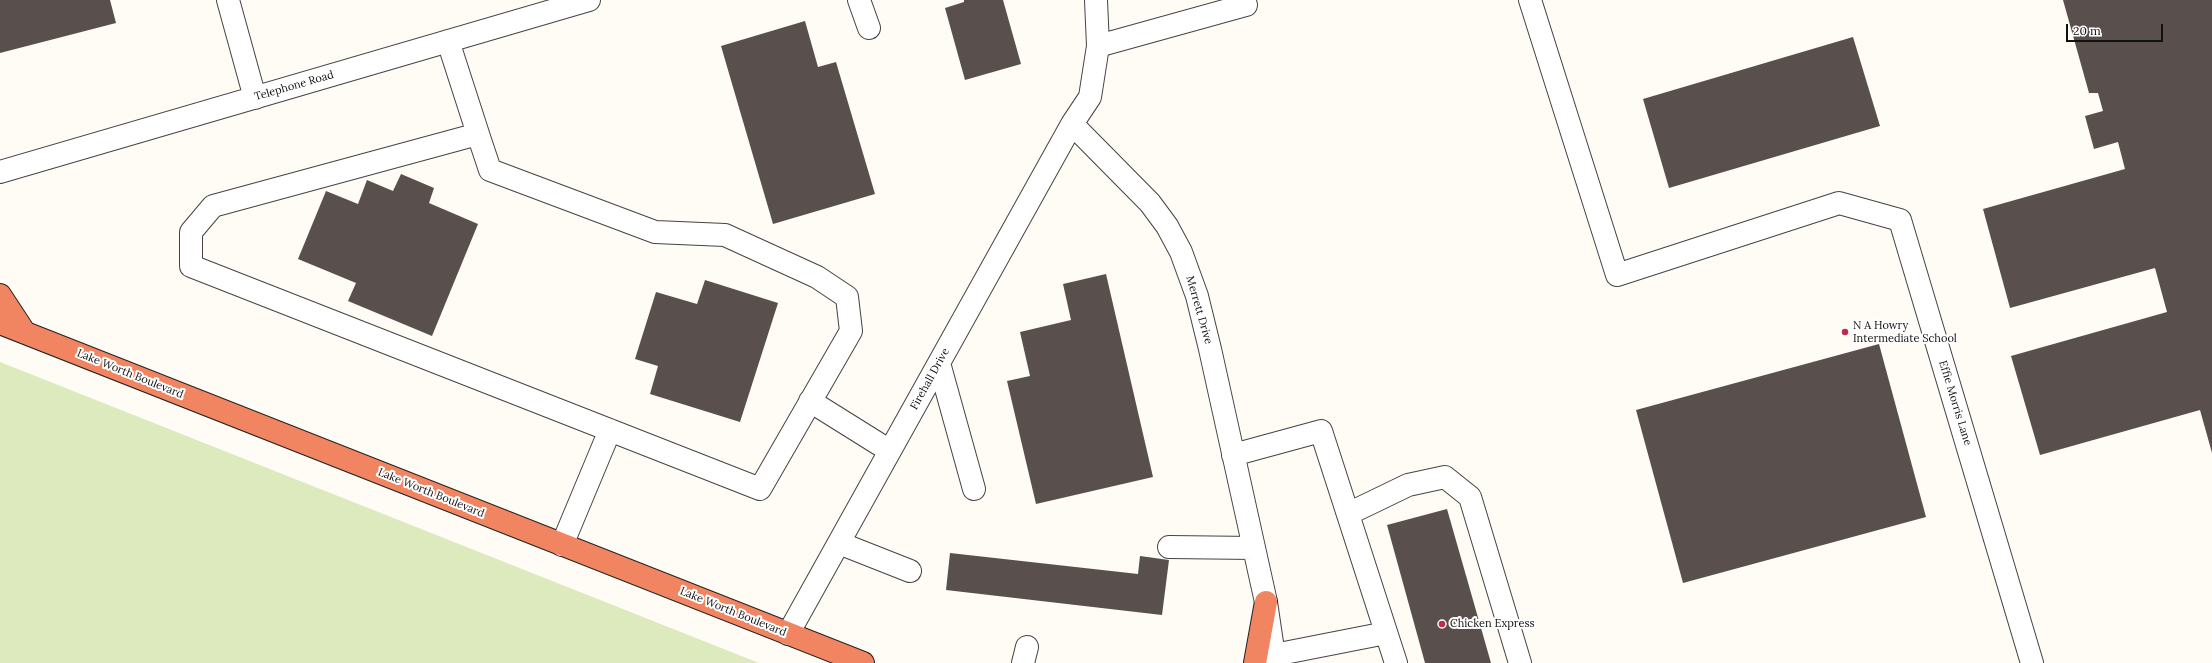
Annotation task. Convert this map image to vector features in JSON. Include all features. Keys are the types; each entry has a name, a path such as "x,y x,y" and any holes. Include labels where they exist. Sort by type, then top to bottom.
{"highway":[{"path":"0,295 25,333"},
{"name":"Lake Worth Boulevard","path":"0,323 863,663"},
{"path":"1266,602 1268,660"}],"street":[{"path":"228,0 255,98"},
{"name":"Telephone Road","path":"0,172 448,41 538,7 589,0"},
{"path":"859,0 869,28"},
{"path":"1072,124 1090,97 1098,46 1096,0"},
{"name":"Effie Morris Lane","path":"1530,0 1618,275 1839,203 1900,220 2032,663"},
{"path":"1098,46 1246,5"},
{"path":"448,41 490,170 655,232 725,235 817,277 846,297 851,330 760,489 191,266 191,232 213,206 478,134"},
{"name":"Firehall Drive","path":"788,634 1072,124"},
{"name":"Merrett Drive","path":"1072,124 1150,203 1167,226 1181,252 1197,296 1266,602"},
{"path":"939,363 974,489"},
{"path":"810,401 890,451"},
{"path":"562,545 610,430"},
{"path":"1233,455 1321,431 1396,663"},
{"path":"1348,514 1408,485 1445,477 1470,497 1520,663"},
{"path":"839,543 910,571"},
{"path":"1169,547 1254,548"},
{"path":"1268,660 1386,633"}],"green space":[{"path":"0,362 759,663 0,663"}],"building":[{"path":"0,0 110,0 116,23 0,53"},
{"path":"964,0 1003,0 1021,64 965,80 945,8 964,2"},
{"path":"2063,0 2212,0 2212,453 2200,410 2040,455 2011,356 2167,312 2155,268 2010,308 1983,209 2125,169 2118,142 2094,149 2085,116 2103,111 2098,93 2089,93"},
{"path":"805,21 818,67 836,62 875,194 773,224 721,46"},
{"path":"1853,37 1880,126 1669,188 1643,99"},
{"path":"401,174 434,188 429,203 478,224 432,336 348,301 356,283 298,259 326,191 358,204 367,180 393,191"},
{"path":"1106,274 1153,477 1036,504 1007,381 1030,376 1020,332 1071,320 1063,284"},
{"path":"705,280 778,303 740,422 650,394 658,366 635,359 656,292 697,304"},
{"path":"1879,344 1926,517 1683,583 1636,410"},
{"path":"1447,509 1491,663 1425,663 1387,525"},
{"path":"950,553 1138,574 1140,556 1169,560 1162,615 946,590"}],"place":[{"name":"N A Howry Intermediate School","path":"1845,332"},
{"name":"Chicken Express","path":"1442,624"}]}
